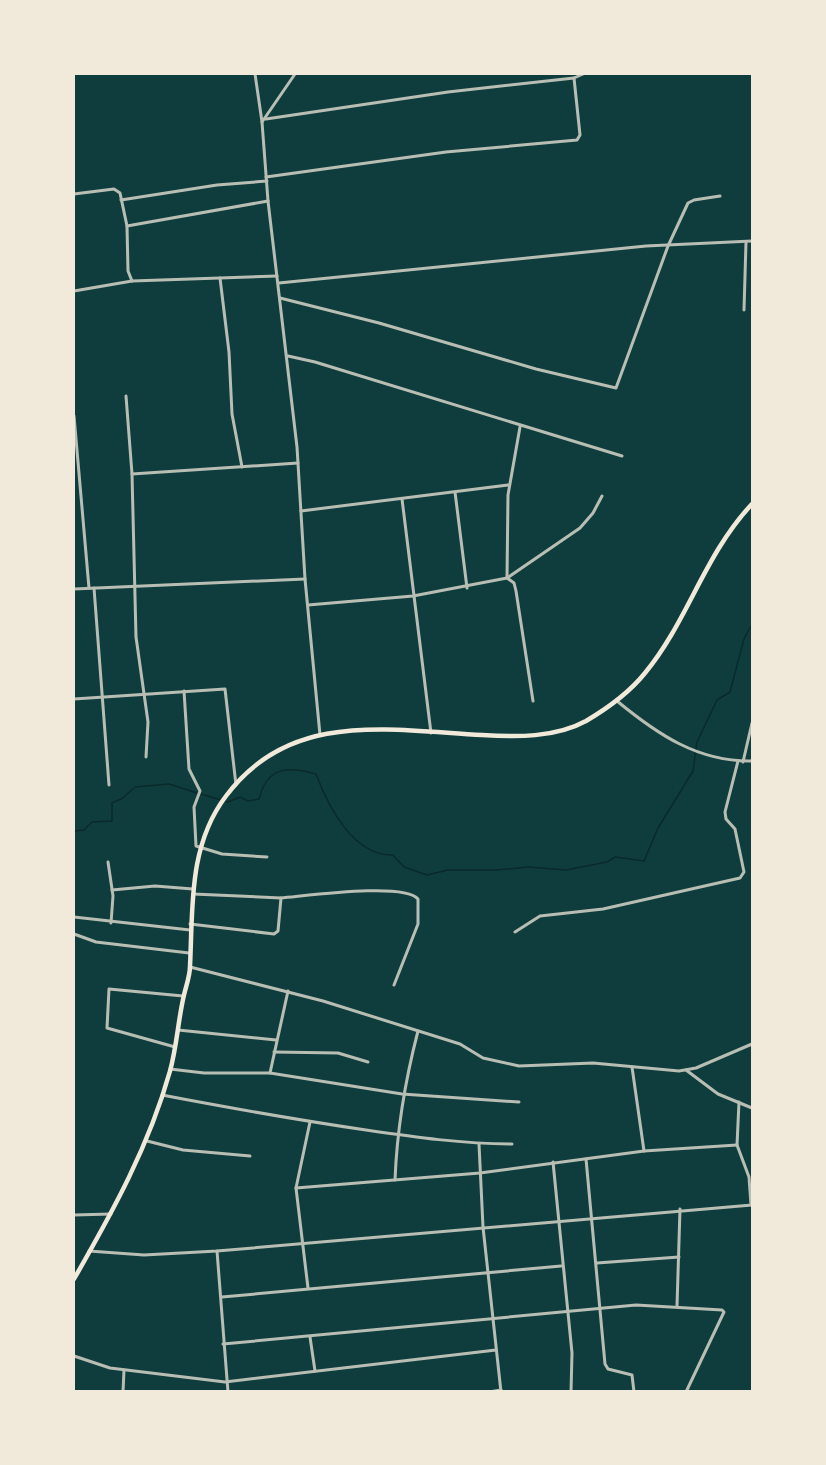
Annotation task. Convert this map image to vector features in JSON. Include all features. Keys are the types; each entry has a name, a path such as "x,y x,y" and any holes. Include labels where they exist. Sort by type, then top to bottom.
{"highway":[{"path":"74,1278 112,1214 147,1142 170,1069 190,968 190,924 200,849 220,805 236,785 257,763 280,748 320,735 374,730 501,737 563,731 617,701 648,671 720,544 753,504"}],"street":[{"path":"255,74 264,120 268,201 288,356 302,511 305,579 320,735"},
{"path":"264,120 295,74"},
{"path":"264,120 448,92 574,78 584,74"},
{"path":"121,200 446,152 577,140 580,135 574,78"},
{"path":"74,194 114,189 120,193 127,226 128,271 132,281"},
{"path":"280,298 372,321 536,369 616,388 668,246 688,203 720,196"},
{"path":"127,226 268,201"},
{"path":"278,283 668,246 753,241"},
{"path":"744,310 746,242"},
{"path":"74,291 132,281 278,276"},
{"path":"220,278 229,352 232,414 242,467"},
{"path":"288,356 324,364 622,456"},
{"path":"126,396 132,474 136,637 148,722 146,758"},
{"path":"74,416 109,785"},
{"path":"507,578 509,485 520,426"},
{"path":"132,474 298,463"},
{"path":"302,511 509,485"},
{"path":"455,492 467,588"},
{"path":"308,606 413,596 467,588 507,578 580,528 593,513 602,496"},
{"path":"402,499 431,733"},
{"path":"507,578 514,584 516,591 532,701"},
{"path":"74,589 305,579"},
{"path":"74,699 225,690 236,785"},
{"path":"184,691 189,769 200,791 194,807 196,846 200,849 243,857 267,857"},
{"path":"617,701 655,732 685,749 743,762 753,761"},
{"path":"743,762 753,723"},
{"path":"515,932 540,916 603,909 740,878 744,872 735,829 726,819 724,812 738,761"},
{"path":"108,862 111,923"},
{"path":"111,890 155,886 281,898 371,890 415,895 418,899 418,924 394,985"},
{"path":"190,924 276,933 281,898"},
{"path":"74,917 111,923 190,930"},
{"path":"74,934 96,942 189,953"},
{"path":"190,968 288,991 460,1044 483,1058 519,1066 588,1062 686,1070 738,1052 753,1044"},
{"path":"175,1047 107,1028 110,989 183,996"},
{"path":"270,1073 288,991"},
{"path":"178,1030 276,1040"},
{"path":"395,1180 396,1134 402,1094 418,1031"},
{"path":"274,1052 338,1053 368,1062"},
{"path":"632,1067 644,1151"},
{"path":"170,1069 204,1074 270,1073 402,1094 519,1102"},
{"path":"686,1070 718,1094 753,1108"},
{"path":"162,1095 310,1122 479,1144 512,1144"},
{"path":"89,1251 148,1255 217,1251 301,1241 752,1205 749,1177 737,1145 739,1102"},
{"path":"308,1288 296,1188 310,1122"},
{"path":"147,1142 183,1150 250,1156"},
{"path":"479,1144 483,1227 501,1391 489,1392"},
{"path":"296,1188 480,1173 644,1151 737,1145"},
{"path":"586,1159 605,1366 632,1375 634,1392"},
{"path":"553,1162 561,1266 572,1353 571,1392"},
{"path":"677,1307 680,1209"},
{"path":"74,1215 112,1214"},
{"path":"217,1251 222,1297 225,1382 228,1392"},
{"path":"597,1263 679,1257"},
{"path":"222,1297 561,1266"},
{"path":"223,1344 636,1305 724,1312 686,1392"},
{"path":"310,1337 315,1371"},
{"path":"74,1356 124,1370 225,1382 496,1350"},
{"path":"123,1392 124,1370"}],"waterway":[{"path":"201,794 228,802 240,797 248,801 259,799 267,780 280,771 297,770 316,774 335,814 354,838 379,853 393,855 404,867 427,875 448,870 529,867 566,870 607,862 615,857 644,861 658,828 693,771 697,742 717,700 730,692 744,639 752,624"},
{"path":"74,831 84,830 92,822 112,821 112,803 123,798 135,787 169,784 197,793"}]}
